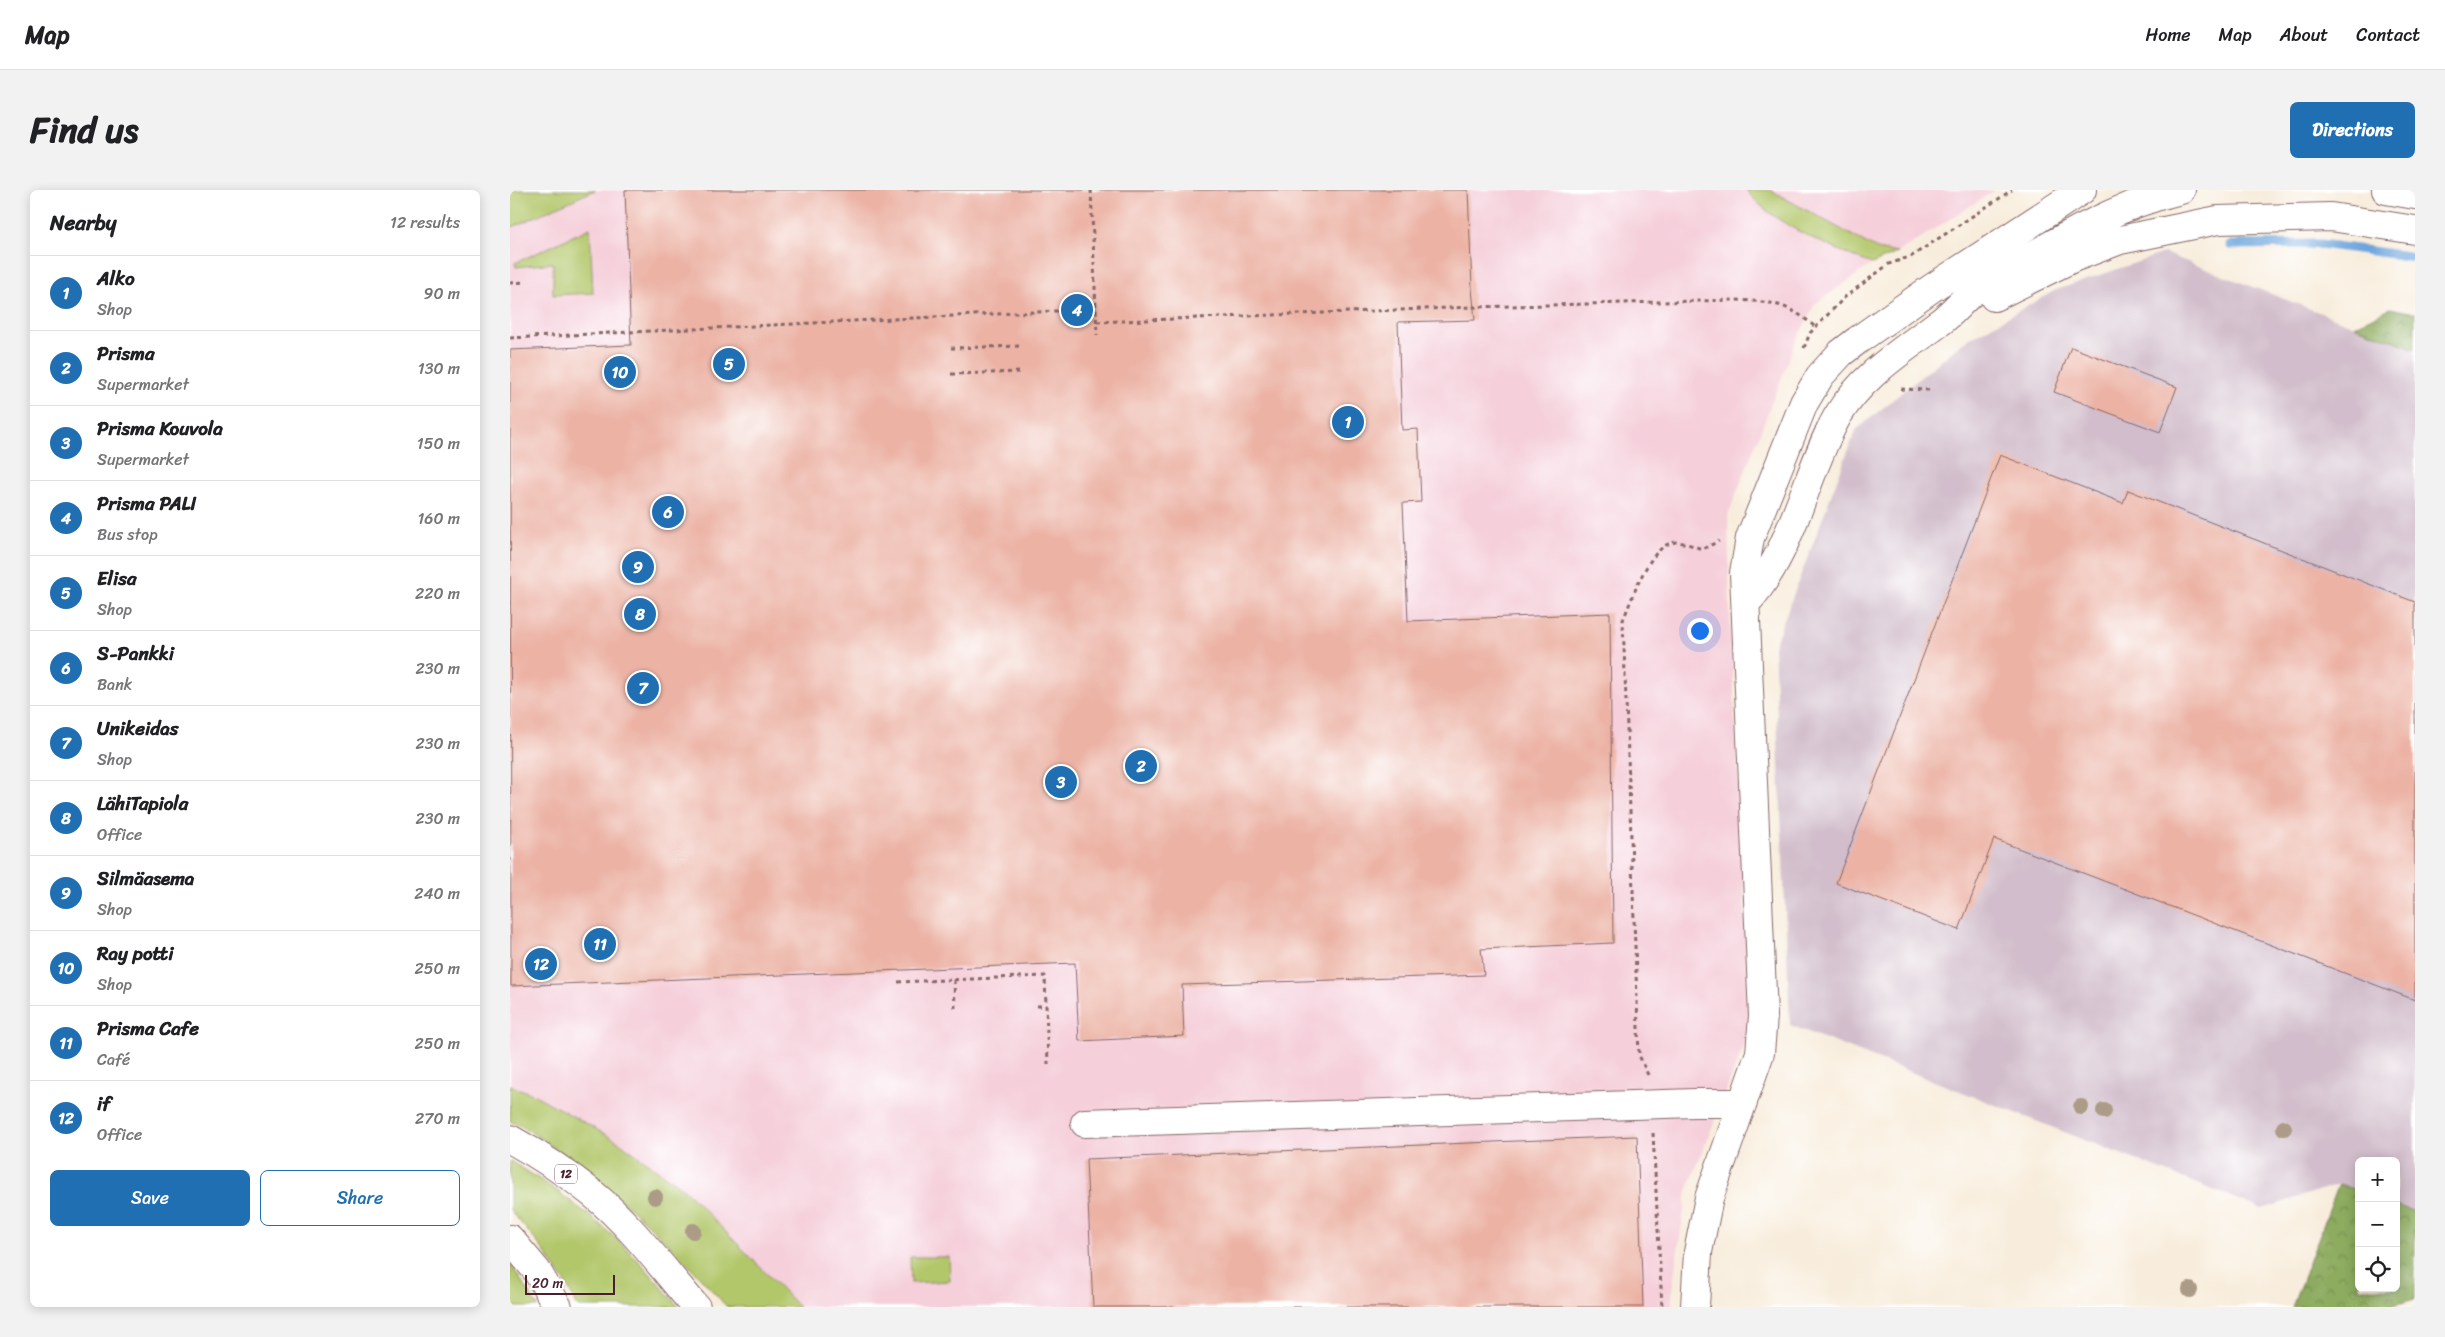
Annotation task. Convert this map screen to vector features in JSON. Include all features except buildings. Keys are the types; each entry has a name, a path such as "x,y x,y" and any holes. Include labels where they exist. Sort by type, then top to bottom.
{"main road":[{"path":"1695,1307 1698,1252 1707,1207 1760,1053 1763,1016 1744,573 1750,538 1804,403 1820,376 1841,353 1932,288 2082,190"},
{"path":"1746,602 1758,590 1772,569 1826,438 1838,415 1873,373 1941,322 1975,290 2057,240 2134,204 2181,190"},
{"path":"2386,190 2415,195"},
{"path":"1941,322 2073,258 2120,240 2169,228 2218,220 2331,216 2415,230"},
{"path":"1085,1123 1743,1103"},
{"name":"12","path":"510,1139 545,1159 594,1195 640,1242 696,1307"},
{"path":"510,1239 537,1271 558,1307"}],"path":[{"path":"1091,190 1097,335"},
{"path":"1803,350 1810,333 1845,297 1889,264 1912,256 2012,190"},
{"path":"510,283 526,282"},
{"path":"1097,322 1484,307 1735,300 1766,302 1785,306 1798,312 1816,327"},
{"path":"510,338 631,330 1096,309"},
{"path":"951,348 1022,346"},
{"path":"951,374 1023,372"},
{"path":"1650,1082 1640,1055 1623,620 1654,554 1666,544 1678,542 1703,549 1721,540"},
{"path":"898,982 1045,976 1048,1064"},
{"path":"954,980 955,1009"},
{"path":"1037,1006 1046,1006"},
{"path":"1653,1130 1662,1307"}],"shaded area":[{"path":"510,190 1995,190 1897,253 1872,264 1815,304 1795,343 1728,515 1730,616 1751,1028 1687,1191 1672,1290 1672,1307 799,1307 686,1191 619,1142 535,1095 510,1085"},
{"path":"2164,253 2415,349 2415,1212 2400,1206 2400,1157 2355,1157 2355,1190 2339,1184 2262,1209 1790,1025 1774,646 1856,430 1965,341 2054,291"}],"green space":[{"path":"510,190 595,190 510,228"},
{"path":"1746,190 1770,190 1877,249 1897,253 1872,264 1861,260 1784,223 1757,202"},
{"path":"590,228 593,293 553,295 553,263 516,267 515,263"},
{"path":"2390,308 2415,313 2415,349 2354,326"},
{"path":"510,1085 535,1095 619,1142 686,1191 799,1307 727,1307 652,1228 611,1191 547,1143 510,1121"},
{"path":"510,1161 559,1192 604,1228 639,1261 679,1307 578,1307 565,1282 541,1247 510,1210"},
{"path":"2339,1184 2355,1190 2355,1292 2400,1292 2400,1206 2415,1212 2415,1299 2386,1307 2292,1307"},
{"path":"910,1257 949,1257 950,1281 911,1283"},
{"path":"510,1263 538,1307 510,1307"}],"waterway":[{"path":"2230,245 2321,244 2415,257"}],"place":[{"name":"Prisma PALI","path":"1077,310"},
{"name":"Elisa","path":"729,364"},
{"name":"Ray potti","path":"620,372"},
{"name":"Alko","path":"1348,422"},
{"name":"S-Pankki","path":"668,512"},
{"name":"Silmäasema","path":"638,567"},
{"name":"LähiTapiola","path":"640,614"},
{"name":"Unikeidas","path":"643,688"},
{"name":"Prisma","path":"1141,766"},
{"name":"Prisma Kouvola","path":"1061,782"},
{"name":"Prisma Cafe","path":"600,944"},
{"name":"if","path":"541,964"}]}
